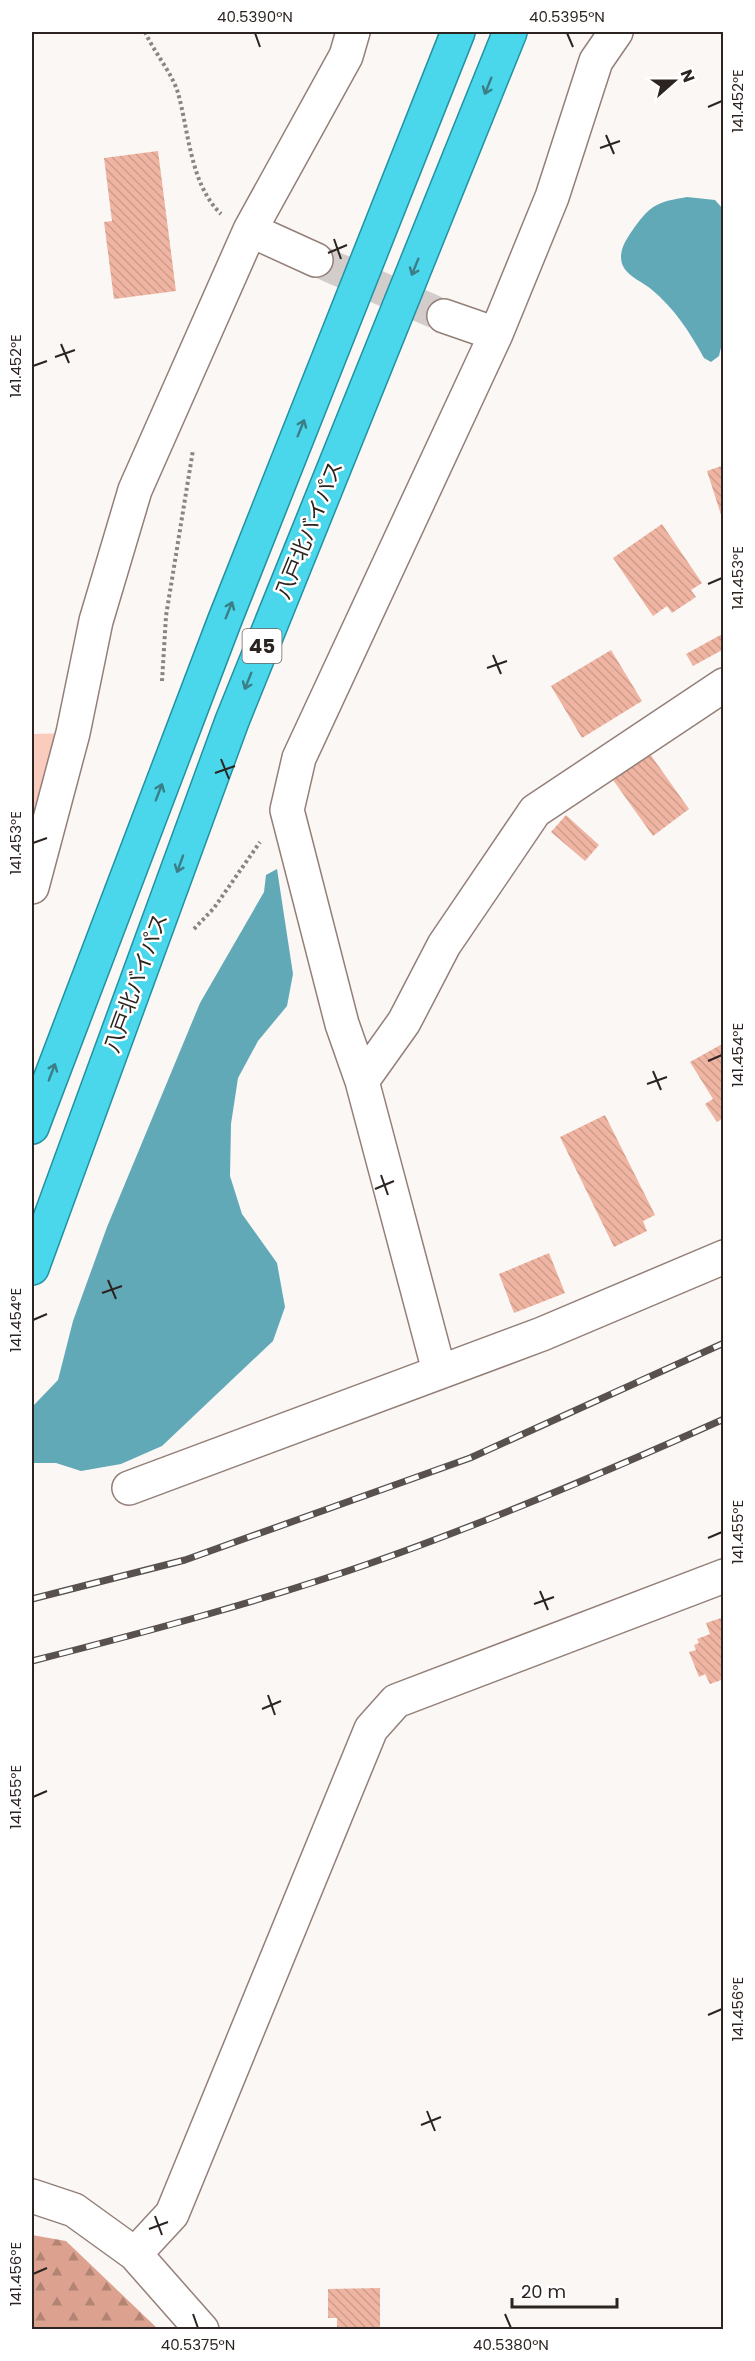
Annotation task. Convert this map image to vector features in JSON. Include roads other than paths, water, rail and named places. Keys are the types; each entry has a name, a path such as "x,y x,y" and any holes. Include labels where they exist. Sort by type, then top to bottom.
{"highway":[{"name":"45","path":"32,1127 224,622 458,32"},
{"name":"八戸北バイパス","path":"32,1268 232,721 510,32"}],"street":[{"path":"32,887 73,733 96,621 135,490 250,230 346,56 353,32"},
{"path":"439,1371 362,1081 342,1024 287,810 299,758 496,334 552,197 596,62 616,32"},
{"path":"250,230 316,260"},
{"path":"444,316 496,334"},
{"path":"362,1081 404,1022 444,945 535,811 723,685"},
{"path":"129,1488 542,1334 723,1257"},
{"path":"135,2254 172,2214 371,1729 396,1701 723,1576"},
{"path":"32,2196 74,2210 135,2254 202,2330"}],"water":[{"path":"687,197 715,200 723,209 724,335 719,356 711,362 704,358 687,330 667,304 624,268 621,257 625,242 645,214 656,205"},
{"path":"277,869 293,974 287,1006 258,1041 238,1078 231,1124 230,1176 242,1214 277,1263 285,1307 273,1341 162,1446 121,1464 81,1471 56,1463 34,1463 32,1407 58,1380 73,1321 107,1227 200,1003 264,892 266,875"}],"tunnel":[{"path":"316,260 444,316"}],"railway":[{"path":"32,1599 185,1560 470,1458 724,1343"},
{"path":"32,1661 202,1616 371,1563 549,1495 724,1419"}]}
